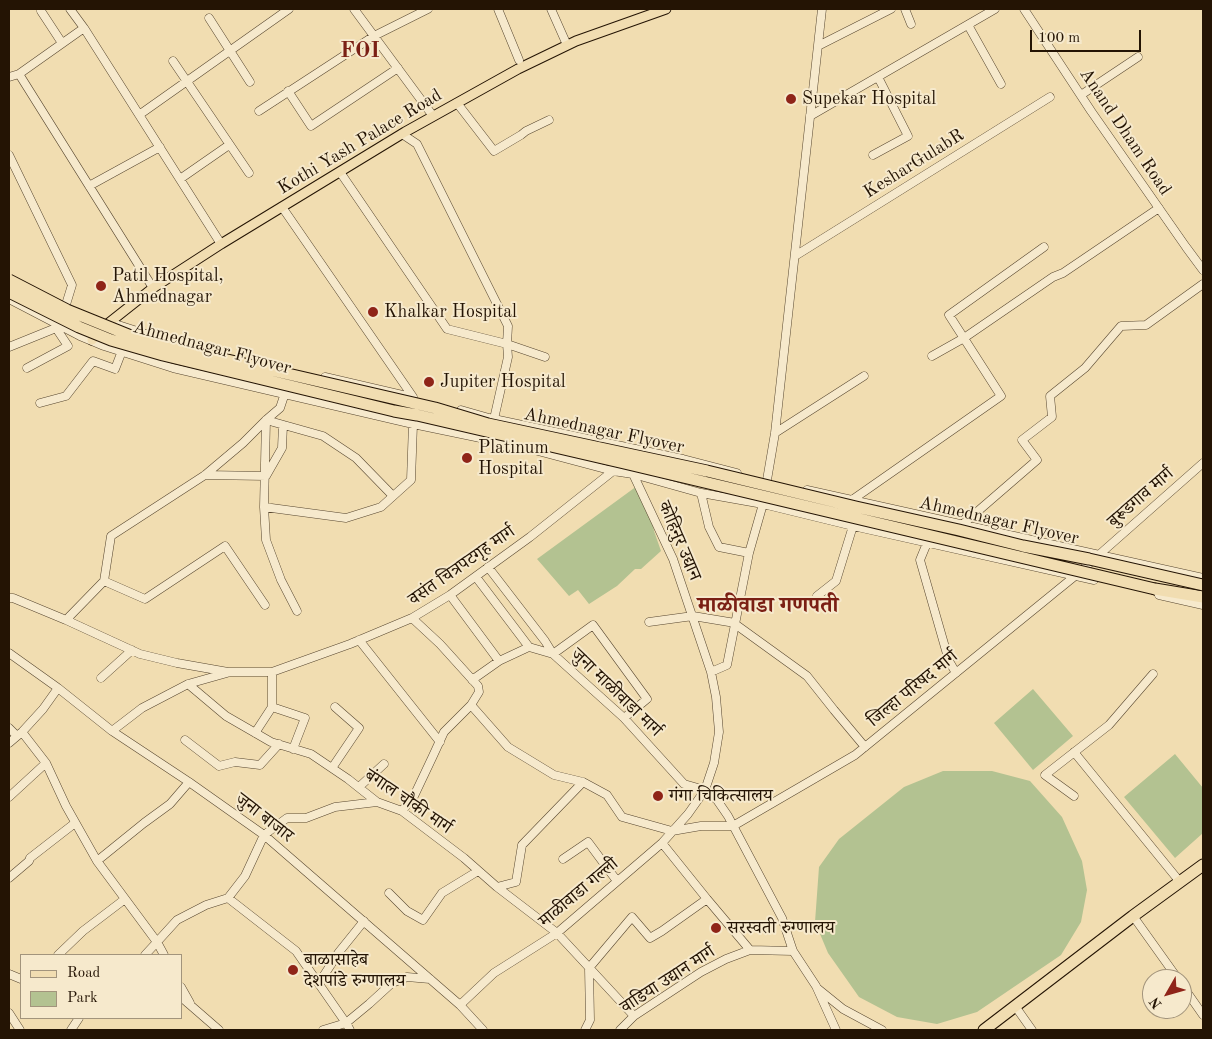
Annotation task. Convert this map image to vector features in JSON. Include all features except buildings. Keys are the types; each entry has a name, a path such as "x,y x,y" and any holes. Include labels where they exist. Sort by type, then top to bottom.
{"highway":[{"name":"Ahmednagar Flyover","path":"9,280 67,310 141,340 435,408 488,424 707,470 1023,546 1203,585"},
{"name":"Ahmednagar Flyover","path":"9,292 79,327 111,340 163,356 1155,589 1203,597"},
{"path":"984,1030 1133,916 1203,866"}],"main road":[{"name":"Kothi Yash Palace Road","path":"92,340 110,322 153,288 221,244 433,116 518,69 576,41 666,9"}],"street":[{"path":"70,9 84,28 221,244"},
{"path":"139,115 289,9"},
{"path":"354,9 433,116"},
{"path":"259,110 374,36 428,9"},
{"path":"498,9 519,60"},
{"path":"551,9 567,46"},
{"path":"767,480 775,433 822,9"},
{"path":"818,46 891,9"},
{"path":"904,9 912,24"},
{"path":"810,116 995,9"},
{"name":"Anand Dham Road","path":"1024,9 1081,95 1203,270"},
{"path":"41,11 62,43"},
{"path":"210,18 250,82"},
{"path":"968,25 1001,84"},
{"path":"9,78 19,74 84,28"},
{"path":"1081,95 1138,57"},
{"path":"173,61 249,173"},
{"path":"288,91 311,126 398,68"},
{"path":"19,74 153,288"},
{"path":"873,156 908,136 878,77"},
{"name":"KesharGulabR","path":"795,256 1050,97"},
{"path":"457,103 494,151 521,136 526,131 549,120"},
{"path":"402,134 417,144 508,326 508,357 494,419"},
{"path":"180,179 229,146"},
{"path":"89,186 160,147"},
{"path":"9,155 72,285 67,305 57,326 9,346"},
{"path":"340,172 446,329 508,344 545,356"},
{"path":"282,207 413,398"},
{"path":"932,356 964,338 1159,208"},
{"path":"852,500 1001,396 949,315 1044,247"},
{"path":"9,274 67,305 175,344 368,386 494,419 683,459 852,500 1203,578"},
{"path":"963,524 1037,460 1022,440 1052,417 1050,396 1085,368 1121,326 1146,324 1203,284"},
{"path":"9,299 57,326 80,336 104,346 173,368 413,424 519,446 613,471 633,474 701,494 763,504 1203,605"},
{"path":"27,368 68,346 99,318"},
{"path":"57,326 68,346"},
{"path":"40,403 66,396 92,361 115,370 122,351"},
{"path":"775,433 864,376"},
{"path":"66,620 104,582 111,536 205,475 280,408 285,393"},
{"path":"266,420 322,436 336,444 356,458 393,496"},
{"path":"266,420 264,508 266,540 281,580 297,611"},
{"path":"266,476 282,448 283,424"},
{"path":"264,508 346,518 381,507 412,480 413,424"},
{"path":"613,471 619,446"},
{"path":"633,474 638,450"},
{"name":"बुरूडगाव मार्ग","path":"1098,555 1203,462"},
{"name":"वसंत चित्रपटगृह मार्ग","path":"228,672 272,672 412,618 476,577 613,471"},
{"name":"कोहिनुर उद्यान","path":"633,474 674,559 711,672 716,697 719,732 714,763 705,790"},
{"path":"205,475 266,476"},
{"path":"701,494 709,527 719,547 749,553"},
{"path":"711,672 727,665 749,553 763,504"},
{"path":"817,596 836,581 853,526"},
{"path":"927,543 920,560 949,661 956,673"},
{"path":"104,582 145,599 225,546 265,605"},
{"name":"जिल्हा परिषद मार्ग","path":"733,826 855,755 1075,576 1098,555"},
{"path":"488,567 554,654 593,626 647,700 624,718"},
{"path":"472,680 499,661 529,647 476,577"},
{"path":"450,595 499,661"},
{"path":"9,598 66,620 140,654 177,664 228,672"},
{"path":"649,622 692,616 735,623 807,676 865,747"},
{"path":"402,811 414,796 444,732 471,705 478,692 478,686 440,644 412,618"},
{"path":"359,640 440,742"},
{"name":"जुना माळीवाडा मार्ग","path":"529,647 554,654 624,718 684,784 705,790"},
{"path":"101,678 132,650"},
{"name":"जुना बाजार","path":"9,653 58,688 112,731 264,835 460,1005 483,1030"},
{"path":"112,731 142,708 188,684 228,672"},
{"path":"255,733 272,707 272,672"},
{"path":"1074,796 1045,775 1109,725 1153,674"},
{"name":"बंगाल चौकी मार्ग","path":"188,684 226,716 270,742 311,754 359,787 377,802 402,811 557,933 634,1016"},
{"path":"9,742 20,734 43,709 58,688"},
{"path":"471,705 508,747 554,775 583,782 607,795 622,817 672,831 701,826 733,826"},
{"path":"272,707 306,718 293,748"},
{"path":"332,768 359,728 335,707"},
{"path":"9,728 20,734 46,763 75,823 96,860 157,942 163,954"},
{"path":"185,740 219,766 236,762 260,765 279,744"},
{"path":"1074,752 1180,882"},
{"path":"9,797 46,763"},
{"path":"359,787 384,764"},
{"path":"96,860 170,804 189,782"},
{"path":"497,887 516,882 522,845 583,782"},
{"path":"705,790 717,800 728,816 782,918 793,951 816,986 836,1030"},
{"name":"माळीवाडा गल्ली","path":"460,1005 494,973 557,933 662,843 688,814 705,790"},
{"path":"146,954 178,920 206,905 228,898 245,876 264,835 287,818 306,818 335,808 377,802"},
{"path":"9,878 29,862 30,858 75,823"},
{"path":"563,859 588,842 617,881"},
{"path":"662,843 706,899 750,950"},
{"path":"389,894 407,911 423,920 442,893 478,871"},
{"path":"228,898 296,951 348,1027"},
{"path":"59,954 83,931 125,899"},
{"path":"585,1030 590,1020 589,968 632,917 650,938 706,899"},
{"path":"1133,916 1171,969"},
{"path":"318,983 339,952 364,921"},
{"name":"वाडिया उद्यान मार्ग","path":"620,1030 634,1016 726,958 750,950 793,951"},
{"path":"323,1030 348,1027 392,983 408,977 430,979"},
{"path":"816,986 843,1009 882,1030"},
{"path":"182,989 191,1004"},
{"path":"182,998 219,1030"},
{"path":"1192,999 1203,1015"},
{"path":"1015,1006 1032,1030"},
{"path":"831,1018 843,1009"},
{"path":"9,1013 19,1028 10,1030"},
{"path":"71,1030 76,1019"},
{"path":"469,1030 476,1023"}],"green space":[{"path":"637,486 653,524 661,551 641,569 635,569 617,586 589,604 578,590 569,596 537,559"},
{"path":"1033,689 1073,736 1033,770 994,723"},
{"path":"1175,754 1203,788 1203,833 1175,858 1124,797"},
{"path":"943,771 992,771 1030,781 1062,817 1082,861 1087,890 1081,922 1061,955 977,1012 937,1024 897,1017 859,997 828,953 815,922 819,867 839,839 904,787"}],"place":[{"name":"Supekar Hospital","path":"791,99"},
{"name":"Patil Hospital, Ahmednagar","path":"101,286"},
{"name":"Khalkar Hospital","path":"373,312"},
{"name":"Jupiter Hospital","path":"429,382"},
{"name":"Platinum Hospital","path":"467,458"},
{"name":"गंगा चिकित्सालय","path":"658,796"},
{"name":"सरस्वती रुग्णालय","path":"716,928"},
{"name":"बाळासाहेब देशपांडे रुग्णालय","path":"293,970"}],"district":[{"name":"FOI","path":"360,51"},
{"name":"माळीवाडा गणपती","path":"768,606"}]}
